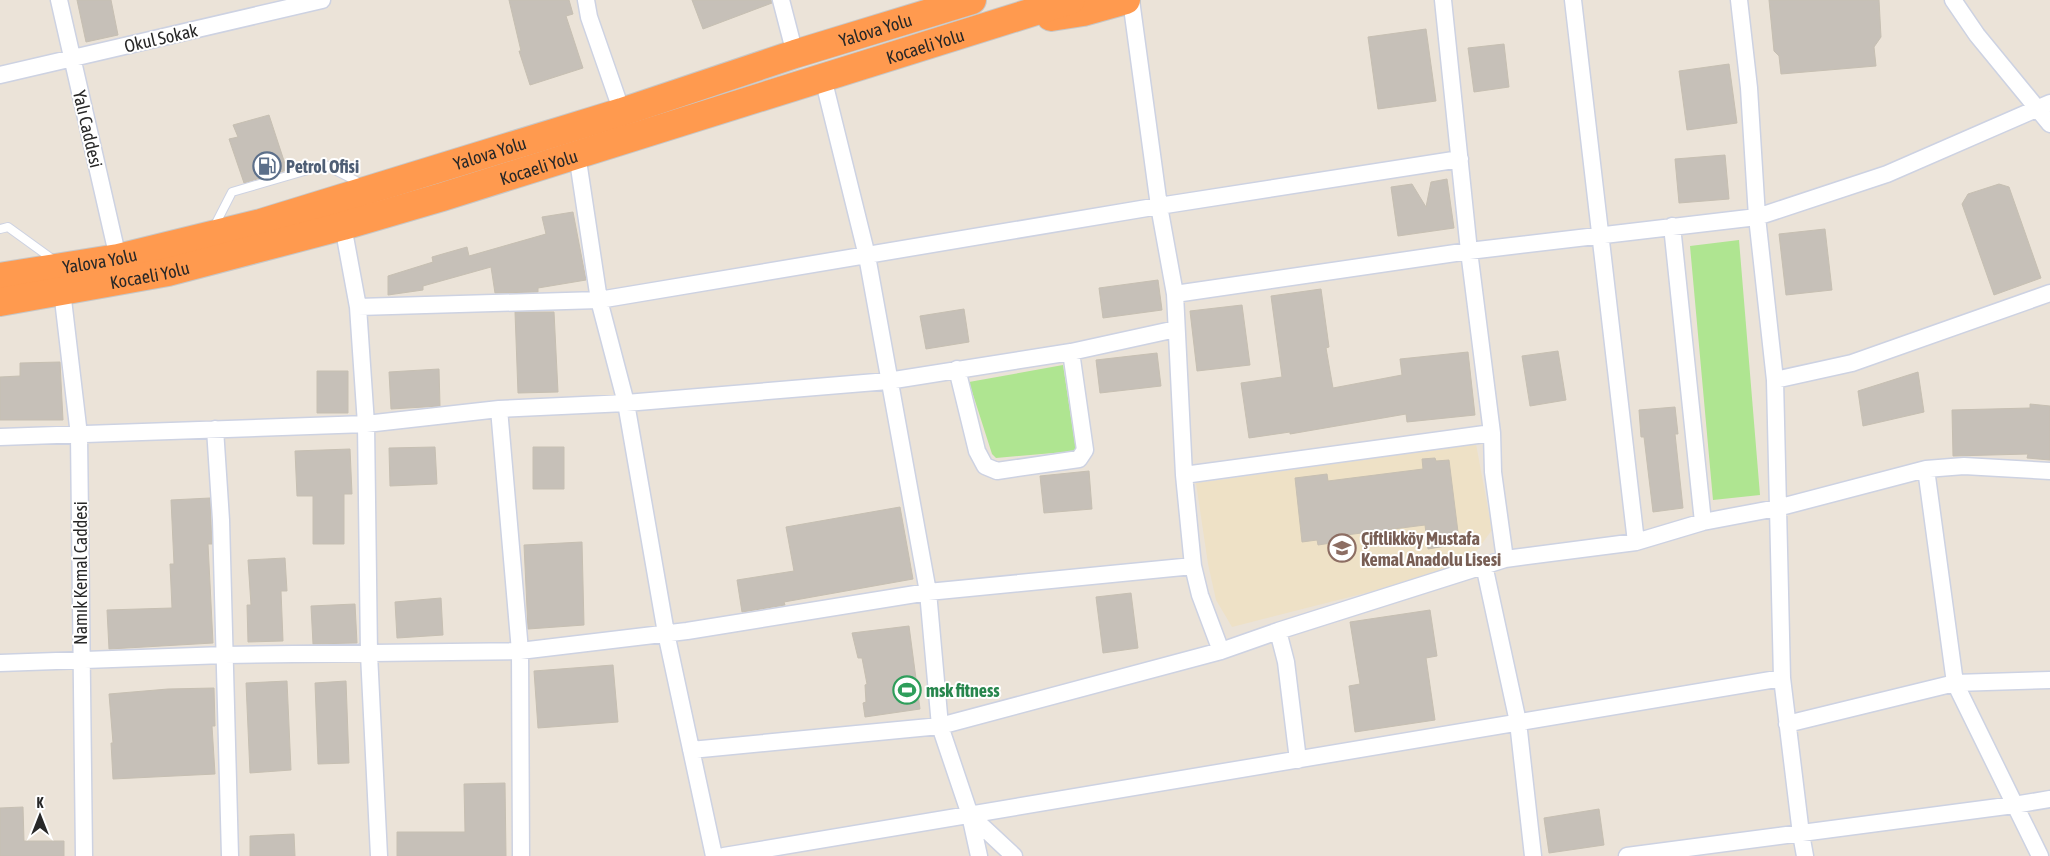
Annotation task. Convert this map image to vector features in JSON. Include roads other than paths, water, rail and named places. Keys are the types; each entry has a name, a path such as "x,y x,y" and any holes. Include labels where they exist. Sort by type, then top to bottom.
{"highway":[{"name":"Yalova Yolu","path":"0,277 63,279 118,258 261,223 622,112 795,54 972,0"},
{"name":"Kocaeli̇ Yolu","path":"0,302 63,279 168,272 343,226 1071,0"},
{"path":"968,32 1083,12 1126,0"}],"street":[{"name":"Yalı Caddesi","path":"59,0 118,258"},
{"name":"Okul Sokak","path":"0,75 322,0"},
{"path":"586,0 589,17 622,112"},
{"path":"780,0 795,54"},
{"path":"1131,0 1159,206 1175,294 1184,475 1193,566 1200,595 1221,651"},
{"path":"1442,0 1469,251 1492,433 1493,472 1505,558"},
{"path":"1573,0 1636,542"},
{"path":"1738,0 1749,88 1757,216 1775,380 1782,678 1805,856"},
{"path":"1957,1 1977,35 2044,106 2050,124"},
{"path":"823,78 867,256 888,381 928,592 940,726 970,815 979,856"},
{"path":"1175,294 1469,251 1757,216 1887,174 2044,106"},
{"path":"577,154 599,300 626,403 666,633 714,856"},
{"path":"358,307 599,300 1159,206 1460,159"},
{"path":"343,226 358,307 366,424 369,654 380,856"},
{"path":"1672,226 1703,522"},
{"name":"Namık Kemal Caddesi","path":"63,279 79,434 80,659 84,856"},
{"path":"1775,380 1852,364 2049,298"},
{"path":"0,437 366,424 499,409 626,403 888,381 1070,352 1176,329"},
{"path":"957,370 977,451 985,466 997,471 1079,459 1085,450 1070,352"},
{"path":"499,409 520,651 521,856"},
{"path":"216,429 221,520 230,856"},
{"path":"1184,475 1492,433"},
{"path":"691,750 940,726 1221,651 1505,558 1636,542 1703,522 1777,508 1926,470 1964,466 2050,471"},
{"path":"1926,470 1955,683 2040,856"},
{"path":"1484,564 1518,722 1533,856"},
{"path":"0,663 225,655 520,651 666,633 928,592 1193,566"},
{"path":"1278,631 1286,662 1298,760"},
{"path":"724,856 1782,678"},
{"path":"1787,724 1955,683 2050,680"},
{"path":"1627,856 2014,806 2050,799"},
{"path":"970,815 1014,856"}],"lane":[{"path":"209,237 232,192 325,165 373,189"},
{"path":"0,229 8,227 63,279"}],"place":[{"name":"Petrol Ofisi","path":"267,166"},
{"name":"Çiftlikköy Mustafa Kemal Anadolu Lisesi","path":"1342,548"},
{"name":"msk fitness","path":"907,690"}]}
